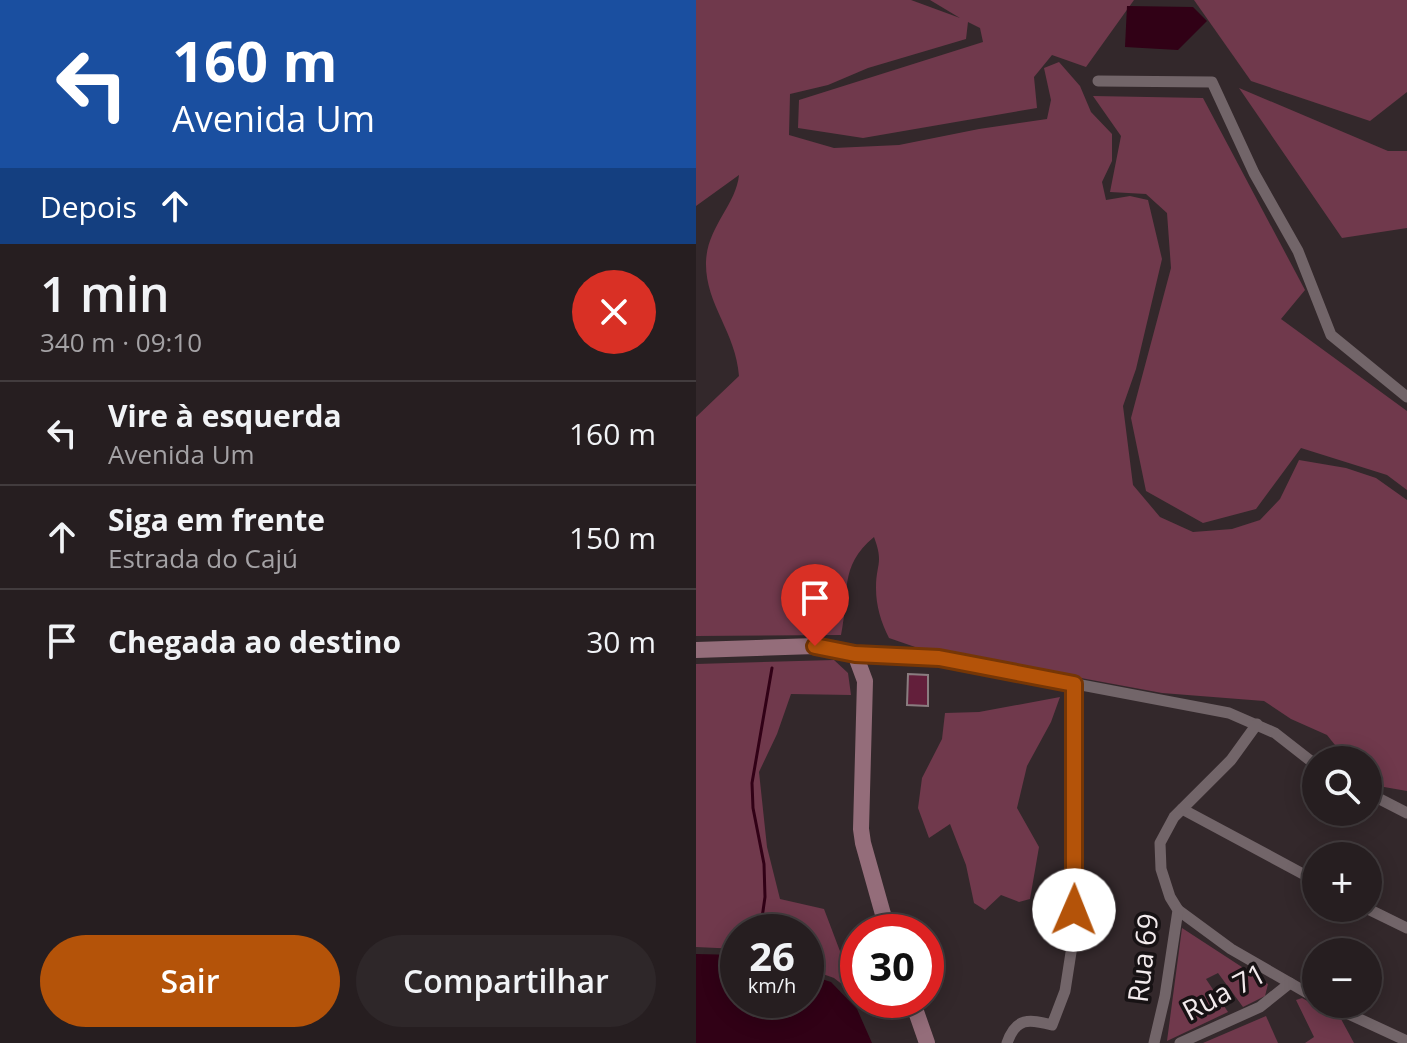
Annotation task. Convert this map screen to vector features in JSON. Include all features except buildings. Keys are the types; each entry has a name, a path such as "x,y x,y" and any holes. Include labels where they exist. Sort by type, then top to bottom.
{"main road":[{"path":"696,650 815,646 855,654 865,681 861,829 883,914"},
{"path":"918,1018 927,1043"}],"street":[{"path":"1098,81 1212,82 1254,173 1298,251 1331,335 1407,397"},
{"path":"855,654 939,658 1229,713 1275,733 1302,754"},
{"path":"1007,1043 1013,1028 1020,1023 1031,1019 1052,1025 1065,991 1073,927 1074,684"},
{"name":"Rua 69","path":"1154,1043 1165,996 1178,910 1164,883 1159,855 1164,834 1182,809 1231,760 1257,724"},
{"path":"1382,800 1407,813"},
{"path":"1182,809 1302,873"},
{"path":"1178,910 1231,949 1302,990"},
{"path":"1382,916 1407,928"},
{"name":"Rua 71","path":"1180,1043 1260,1007 1290,983"},
{"path":"1353,1018 1394,1040 1407,1041"}],"shaded area":[{"path":"696,0 911,0 960,18 930,0 1134,0 1086,67 1052,55 1034,77 1037,108 863,138 798,128 799,100 983,42 980,28 968,22 966,39 868,68 828,85 790,94 789,135 834,148 899,145 1047,119 1051,100 1044,68 1059,62 1080,86 1091,112 1112,134 1112,161 1102,182 1106,200 1130,196 1148,200 1162,259 1136,369 1123,406 1133,485 1160,517 1193,532 1232,529 1260,520 1280,499 1299,460 1346,468 1376,478 1407,500 1407,791 1382,786 1382,746 1336,746 1327,735 1291,719 1264,701 1162,693 918,648 889,638 877,601 879,558 874,537 855,559 850,570 841,635 696,636 696,417 739,376 737,360 710,291 706,262 711,238 733,196 739,175 696,206"},
{"path":"1194,0 1407,0 1407,92 1370,121 1251,81"},
{"path":"1127,6 1193,7 1207,21 1178,50 1125,47"},
{"path":"1239,88 1388,151 1407,151 1407,228 1342,238"},
{"path":"1093,96 1203,98 1305,290 1281,319 1407,411 1407,490 1387,475 1301,448 1256,509 1203,523 1146,491 1131,418 1171,268 1167,213 1146,194 1110,192 1121,136"},
{"path":"834,660 848,673 851,695 791,694 759,772 767,847 780,899 824,909 840,951 840,983 824,974 824,914 720,914 720,948 696,947 696,664"},
{"path":"1060,697 1051,722 1027,766 1017,808 1039,847 1030,899 1019,902 1001,895 985,910 974,903 966,865 950,824 929,838 918,808 922,778 942,739 945,713 979,712"},
{"path":"1182,928 1268,984 1265,996 1243,1007 1218,973 1206,979 1228,1012 1167,1041"},
{"path":"696,954 720,955 720,1018 824,1018 824,980 840,991 840,1018 861,1018 872,1043 696,1043"},
{"path":"1302,998 1302,1012 1296,1000"},
{"path":"1266,1016 1278,1043 1203,1043"},
{"path":"1305,1018 1339,1018 1354,1043 1305,1043 1314,1037"}],"waterway":[{"path":"763,914 764,864 753,808 752,783 772,668"}],"route":[{"path":"815,646 855,654 939,658 1074,684 1074,910"}]}
